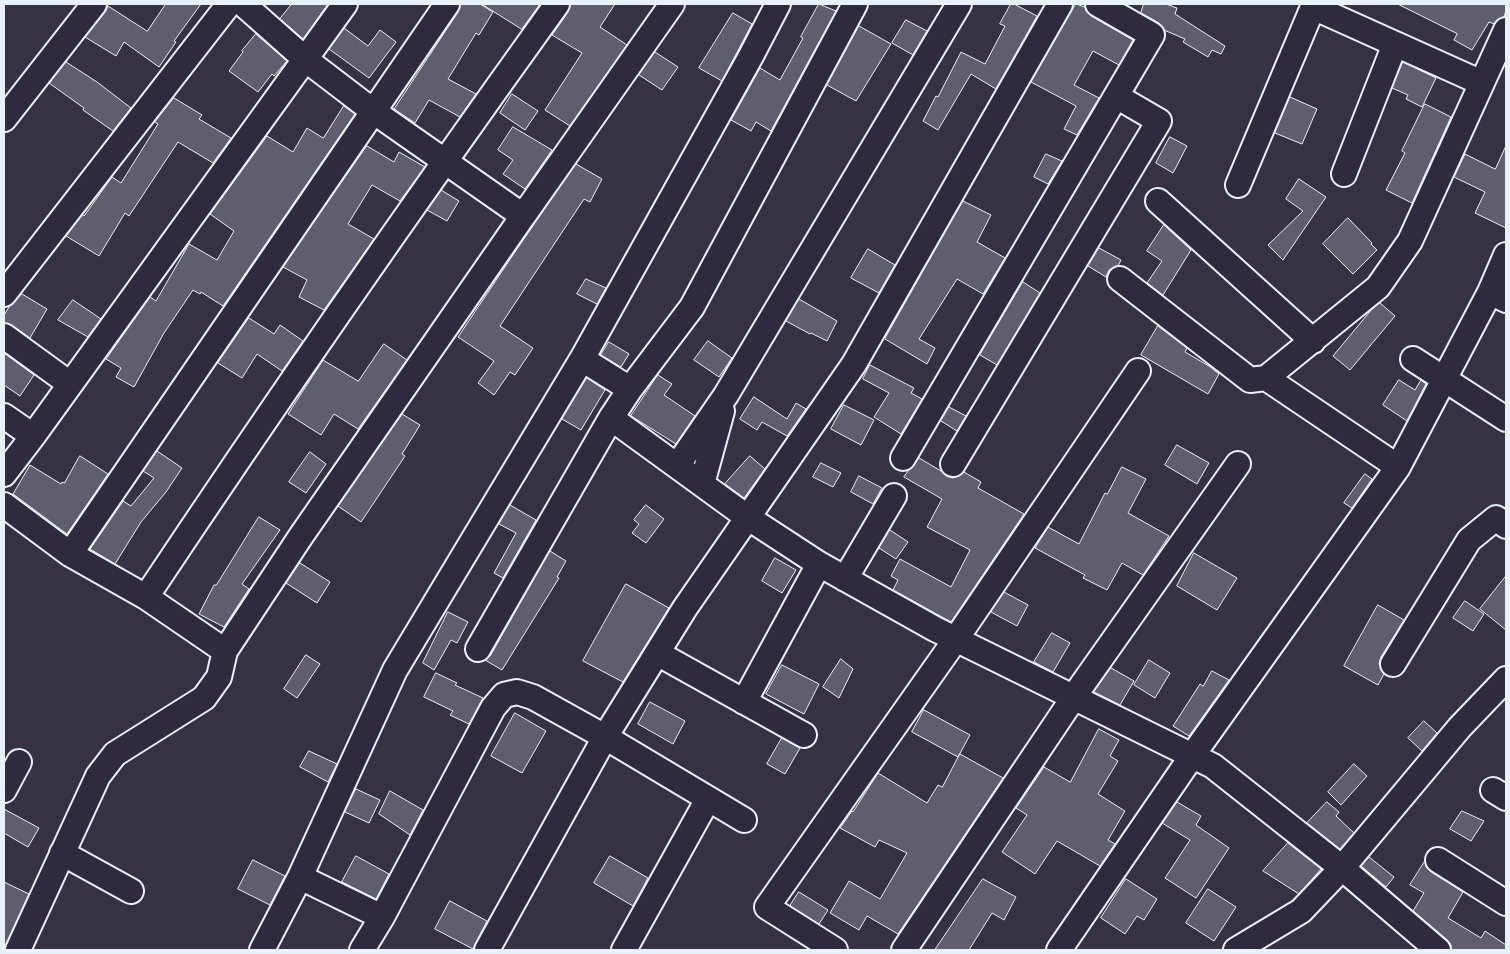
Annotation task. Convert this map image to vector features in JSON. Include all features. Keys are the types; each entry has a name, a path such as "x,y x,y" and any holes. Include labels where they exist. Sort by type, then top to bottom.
{"street":[{"path":"4,116 94,4"},
{"path":"4,294 229,4"},
{"path":"243,4 305,59 373,111 523,216"},
{"path":"4,474 345,4"},
{"path":"70,554 447,4"},
{"path":"146,597 444,161 557,4"},
{"path":"18,950 98,776 115,754 204,698 219,677 225,651 301,536 672,4"},
{"path":"262,950 300,877 395,670 582,358 778,4"},
{"path":"478,649 611,418 630,389 692,307 854,4"},
{"path":"677,466 726,395 959,4"},
{"path":"487,950 604,737 684,608 854,364 1060,4"},
{"path":"903,458 1152,35 1098,4"},
{"path":"1238,185 1310,5 1482,83"},
{"path":"1120,279 1250,380 1266,378 1378,287 1410,241 1506,30"},
{"path":"1344,174 1395,44"},
{"path":"953,464 1159,121 1116,96"},
{"path":"1158,201 1312,340"},
{"path":"1059,950 1192,756 1398,467 1445,379 1498,296 1506,255"},
{"path":"4,336 70,384"},
{"path":"582,358 630,389"},
{"path":"1413,359 1506,419"},
{"path":"835,950 766,907 956,639 1138,370"},
{"path":"1266,378 1398,467"},
{"path":"702,484 726,395"},
{"path":"4,416 33,436"},
{"path":"611,418 747,517 819,564 956,639 1074,699 1213,766 1342,868 1438,950"},
{"path":"904,950 1074,699 1238,464"},
{"path":"845,579 894,496"},
{"path":"4,505 70,554 146,597 225,651"},
{"path":"1393,664 1468,540 1496,518 1506,526"},
{"path":"744,702 819,564"},
{"path":"657,653 804,735"},
{"path":"1236,950 1301,911 1342,868 1460,727 1506,679"},
{"path":"362,950 382,917 493,708 504,695 516,692 534,697 744,820"},
{"path":"4,790 19,762"},
{"path":"624,950 708,799"},
{"path":"62,853 131,891"},
{"path":"1438,860 1506,903"},
{"path":"300,877 382,917"}],"building":[{"path":"166,4 201,4 174,41 176,42 159,67 124,42 116,56 85,37 108,6 147,31"},
{"path":"292,4 328,4 303,39 280,19"},
{"path":"461,4 480,4 493,12 479,35 476,33 448,79 476,94 460,117 429,100 415,123 394,109 458,12"},
{"path":"482,4 540,4 522,29"},
{"path":"570,4 615,4 600,27 627,45 570,126 545,110 582,53 552,35 568,12"},
{"path":"819,4 836,11 771,131 756,122 751,131 731,120 760,68 780,80"},
{"path":"1011,4 1037,16 996,89 971,74 938,130 923,121 936,96 938,97 961,52 985,64 1005,26 1000,24"},
{"path":"1076,4 1085,7 1091,16 1133,40 1119,65 1093,51 1074,85 1099,98 1077,135 1064,129 1076,106 1031,82"},
{"path":"1144,4 1166,4 1177,8 1175,14 1225,46 1221,54 1212,50 1208,57 1183,42 1185,39 1164,30 1159,23 1141,13"},
{"path":"1398,4 1506,4 1506,10 1504,17 1498,19 1494,24 1489,22 1472,50 1454,40 1457,34"},
{"path":"733,13 752,24 722,81 699,68"},
{"path":"906,20 927,31 913,55 892,43"},
{"path":"859,26 891,44 856,101 827,85"},
{"path":"344,28 368,46 380,30 396,42 369,78 329,49"},
{"path":"256,34 287,61 274,76 272,74 258,92 229,71"},
{"path":"655,52 678,67 662,90 639,75"},
{"path":"66,62 97,82 131,108 113,131 49,83"},
{"path":"1403,62 1436,78 1422,107 1406,99 1408,95 1392,88"},
{"path":"512,94 538,111 525,130 500,113"},
{"path":"1290,97 1317,109 1302,144 1275,133"},
{"path":"174,98 202,115 199,119 231,138 213,163 178,142 129,216 125,213 99,256 66,236 82,215 84,216 112,177 121,183 158,124 155,122"},
{"path":"1425,104 1451,117 1412,203 1386,190 1405,153 1402,151"},
{"path":"344,106 355,114 223,306 201,292 200,294 193,290 164,333 134,387 116,377 121,368 106,359 150,297 156,301 189,244 217,260 234,231 210,214 267,136 293,152 307,128 323,138"},
{"path":"513,127 552,150 525,189 503,174 513,160 498,150"},
{"path":"1170,137 1187,146 1173,173 1156,163"},
{"path":"367,146 394,162 399,152 425,167 400,201 372,185 348,224 374,239 324,310 299,297 307,280 283,267"},
{"path":"1506,146 1506,228 1475,213 1485,192 1454,177 1465,154 1495,169"},
{"path":"1046,154 1062,161 1048,184 1034,177"},
{"path":"576,164 602,179 590,202 584,199 500,326 533,348 515,375 510,372 494,395 478,383 494,361 458,337"},
{"path":"1299,179 1326,197 1283,260 1268,245 1303,211 1286,199"},
{"path":"441,190 459,201 447,221 427,210"},
{"path":"963,201 991,215 977,242 1005,258 983,294 957,279 919,339 935,348 927,364 885,339"},
{"path":"1348,218 1377,250 1353,274 1323,244"},
{"path":"1164,225 1191,250 1163,295 1147,283 1162,261 1147,251"},
{"path":"1099,248 1121,260 1118,266 1109,270 1106,277 1088,266"},
{"path":"868,249 895,265 879,293 851,278"},
{"path":"586,279 606,288 597,304 577,294"},
{"path":"1023,282 1040,293 997,365 980,355"},
{"path":"22,294 47,309 30,338 12,325 4,323 4,315"},
{"path":"799,299 837,321 827,341 786,321"},
{"path":"73,300 101,319 88,337 58,320"},
{"path":"1380,303 1395,316 1350,370 1333,356 1372,309"},
{"path":"249,318 274,334 280,325 303,341 282,371 257,354 242,378 218,363"},
{"path":"1158,326 1187,348 1185,352 1219,374 1208,394 1141,355"},
{"path":"708,341 732,358 719,377 694,360"},
{"path":"609,342 629,354 621,367 601,355"},
{"path":"384,344 407,360 358,429 334,414 321,435 288,414 323,360 358,381"},
{"path":"4,353 34,375 20,396 4,385"},
{"path":"870,365 914,388 911,393 922,399 901,434 874,417 889,393 863,379"},
{"path":"658,375 672,384 664,395 695,416 676,444 631,416"},
{"path":"587,378 605,390 581,430 562,419"},
{"path":"1399,380 1415,390 1421,380 1426,384 1407,421 1383,405"},
{"path":"754,397 787,419 796,403 806,409 787,436 762,422 757,430 740,419"},
{"path":"844,405 874,420 861,445 831,429"},
{"path":"949,407 966,416 957,431 941,421"},
{"path":"402,414 420,425 402,454 405,456 361,522 338,506"},
{"path":"1177,445 1209,463 1197,484 1165,465"},
{"path":"157,451 182,468 166,492 141,522 115,564 90,549 123,501 131,506 154,478 143,471"},
{"path":"310,452 326,464 306,493 289,482"},
{"path":"80,456 108,474 67,534 13,494 30,465 61,484 62,482 64,483"},
{"path":"750,456 765,469 744,498 725,484"},
{"path":"919,458 946,476 953,478 964,472 981,482 978,488 1024,514 951,622 893,590 898,580 891,576 900,559 951,587 970,550 927,527 942,499 904,477"},
{"path":"821,463 841,473 833,487 813,477"},
{"path":"1122,467 1146,479 1128,513 1169,536 1143,575 1122,563 1107,590 1083,578 1085,575 1035,548 1048,527 1079,544 1105,493 1107,494"},
{"path":"1365,474 1372,479 1352,508 1344,503"},
{"path":"859,476 882,488 873,504 851,492"},
{"path":"510,505 536,520 503,578 494,573 516,533 499,524"},
{"path":"646,505 664,519 646,543 632,533 639,524 634,520"},
{"path":"259,517 280,530 242,584 249,589 224,627 199,614 214,585 216,585"},
{"path":"890,530 908,542 896,559 879,548"},
{"path":"550,551 566,561 557,577 559,578 502,670 485,660 490,656"},
{"path":"1194,553 1237,578 1217,610 1177,586"},
{"path":"775,558 796,570 782,593 762,581"},
{"path":"300,563 330,582 317,603 286,583"},
{"path":"1506,576 1506,630 1480,609"},
{"path":"626,584 669,608 623,682 583,661"},
{"path":"1004,592 1028,605 1017,626 991,612"},
{"path":"1465,601 1484,614 1473,631 1453,618"},
{"path":"1378,605 1404,620 1381,657 1379,664 1384,674 1378,685 1344,666"},
{"path":"448,612 468,622 457,643 451,640 434,670 423,663"},
{"path":"1052,633 1070,643 1053,672 1034,662"},
{"path":"306,655 320,664 297,698 284,689"},
{"path":"841,659 853,669 839,698 823,687"},
{"path":"1149,660 1170,673 1155,698 1134,685"},
{"path":"782,665 819,684 804,714 766,694"},
{"path":"1111,668 1134,681 1120,705 1094,692"},
{"path":"1212,671 1229,680 1189,736 1173,726 1200,684 1203,686"},
{"path":"436,673 457,683 455,685 483,698 469,724 450,715 453,711 424,697"},
{"path":"650,702 685,721 673,744 638,724"},
{"path":"924,710 970,735 958,757 912,732"},
{"path":"515,713 546,731 522,773 491,756"},
{"path":"1424,721 1437,733 1422,751 1408,738"},
{"path":"1099,729 1119,740 1110,756 1118,761 1098,794 1125,811 1108,840 1115,844 1100,866 1057,841 1035,874 1002,852 1027,815 1016,808 1044,767 1070,782"},
{"path":"782,738 800,748 785,774 767,764"},
{"path":"309,751 337,764 328,782 300,767"},
{"path":"960,754 1003,778 898,934 867,916 859,930 830,913 849,881 880,899 907,853 879,840 875,847 840,828 853,812 878,773 927,803 938,785 942,787"},
{"path":"1354,764 1367,776 1341,805 1328,792"},
{"path":"356,789 380,800 369,823 345,812"},
{"path":"390,791 423,810 410,835 379,814"},
{"path":"1177,802 1201,816 1196,825 1229,848 1196,898 1165,878 1190,840 1162,823"},
{"path":"1327,802 1339,812 1336,816 1354,833 1340,849 1307,823"},
{"path":"4,809 39,828 28,847 4,833"},
{"path":"1462,811 1484,821 1471,841 1450,829"},
{"path":"1288,843 1321,869 1299,894 1263,871"},
{"path":"356,856 389,874 376,899 342,882"},
{"path":"610,856 648,878 633,906 594,883"},
{"path":"1369,857 1394,877 1386,887 1361,866"},
{"path":"253,860 285,876 270,905 238,889"},
{"path":"1425,861 1426,867 1431,872 1463,892 1448,918 1481,938 1485,931 1506,945 1506,950 1451,950 1451,945 1447,940 1413,911 1424,893 1410,885"},
{"path":"983,879 1016,897 1004,920 992,913 969,950 935,950"},
{"path":"1126,879 1157,899 1144,920 1137,916 1125,934 1101,918"},
{"path":"4,882 29,894 4,950"},
{"path":"1208,889 1236,907 1214,941 1186,923"},
{"path":"799,892 828,910 819,924 790,906"},
{"path":"450,901 487,921 473,949 435,929"}]}
